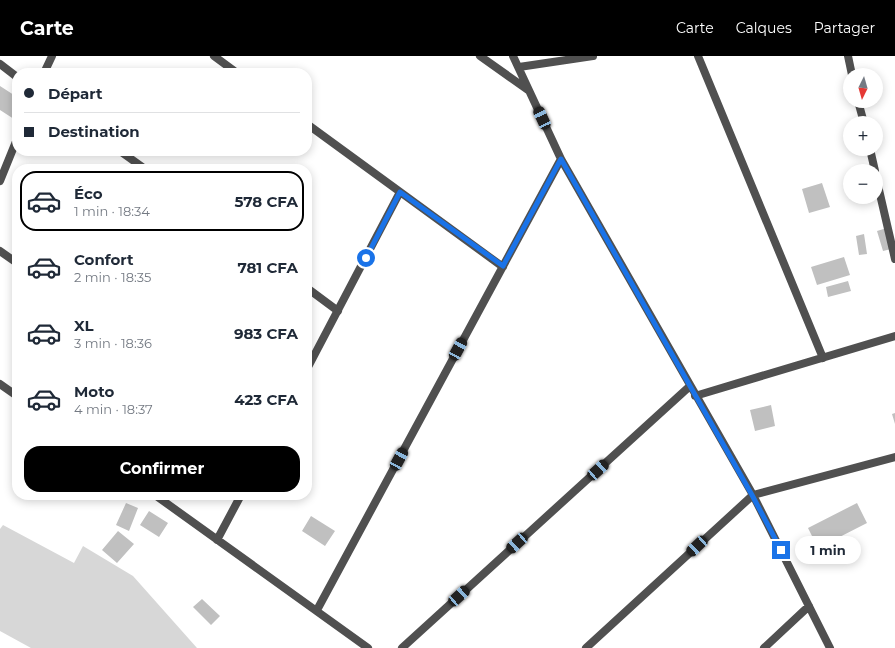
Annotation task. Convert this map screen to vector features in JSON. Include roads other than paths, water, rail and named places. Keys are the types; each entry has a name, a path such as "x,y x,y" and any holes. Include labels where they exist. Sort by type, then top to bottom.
{"street":[{"path":"46,68 52,56"},
{"path":"214,56 231,68"},
{"path":"480,56 529,90"},
{"path":"513,56 561,159 752,495 830,648"},
{"path":"519,67 593,56"},
{"path":"698,56 823,358"},
{"path":"848,56 851,68"},
{"path":"0,64 12,73"},
{"path":"312,128 503,266"},
{"path":"0,181 12,151"},
{"path":"127,156 138,164"},
{"path":"317,610 561,159"},
{"path":"312,360 400,192"},
{"path":"882,204 895,259"},
{"path":"0,251 12,259"},
{"path":"312,292 338,311"},
{"path":"696,396 895,336"},
{"path":"0,384 12,392"},
{"path":"402,648 690,386"},
{"path":"586,648 752,495 895,456"},
{"path":"162,500 368,648"},
{"path":"218,540 238,500"},
{"path":"764,648 809,606"}]}
